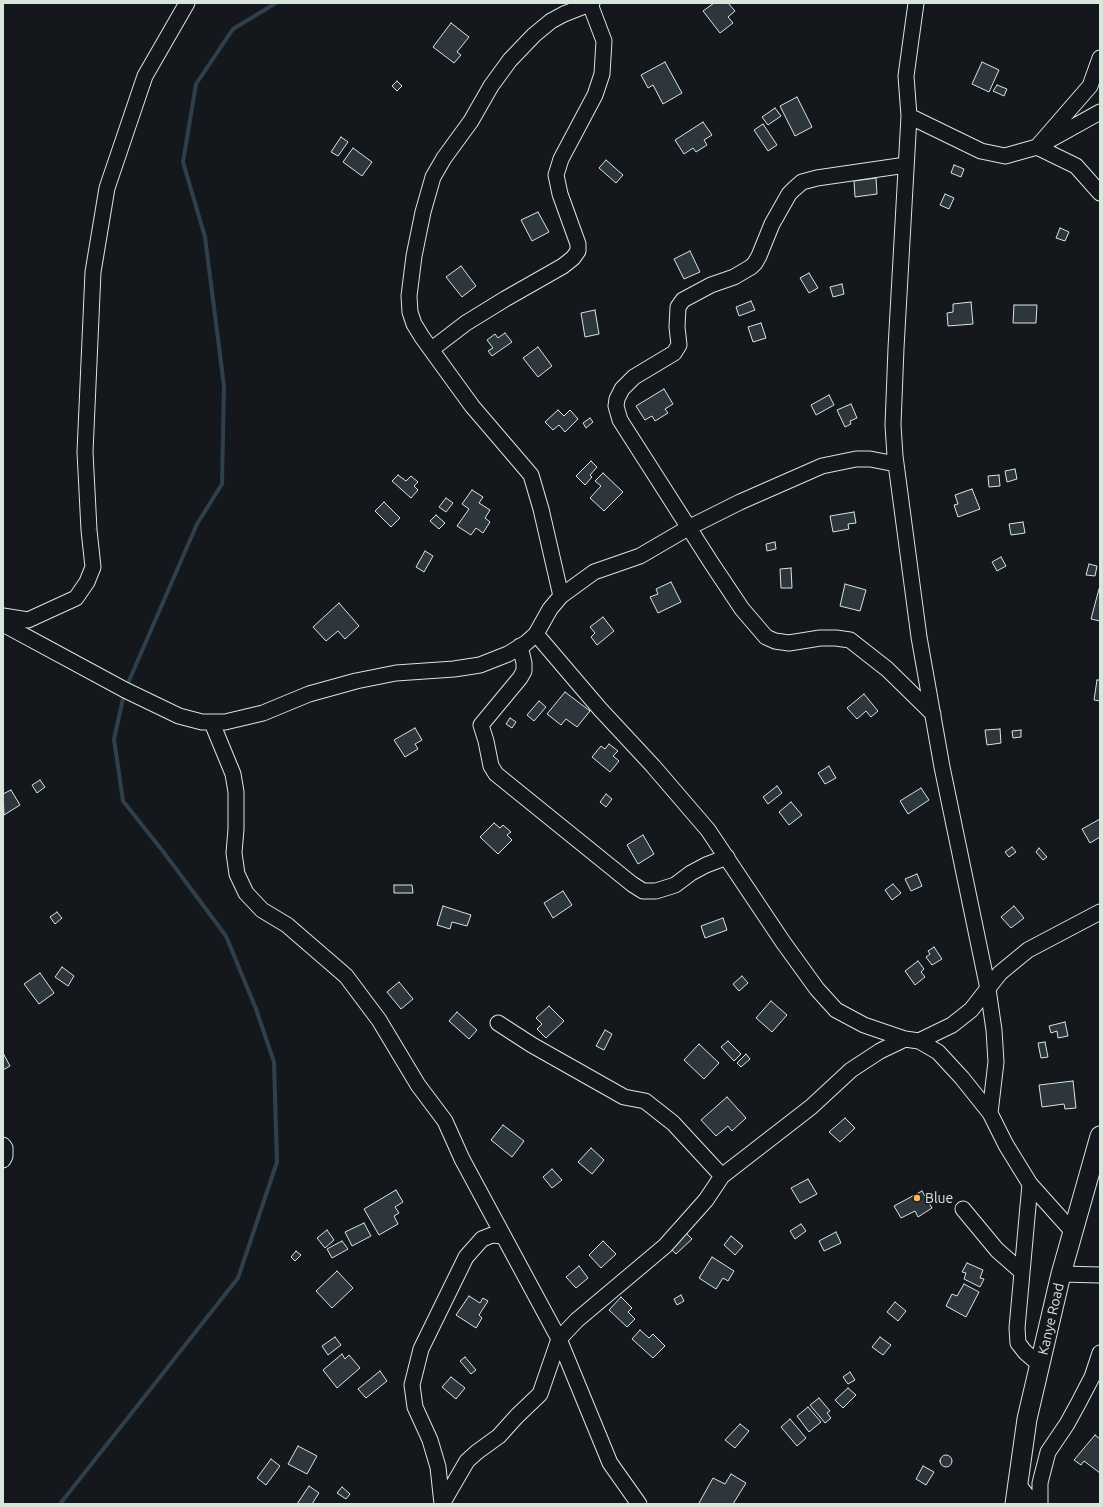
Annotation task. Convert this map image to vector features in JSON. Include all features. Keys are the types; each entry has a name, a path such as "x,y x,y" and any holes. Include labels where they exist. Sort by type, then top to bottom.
{"main road":[{"name":"Kanye Road","path":"1015,1504 1027,1419 1061,1274 1100,1136"}],"street":[{"path":"3,616 28,620 58,608 76,598 87,582 93,567 89,530 85,452 93,272 103,211 107,188 145,76 187,3"},
{"path":"916,3 906,76 909,116 893,425 896,464 919,637 942,767 988,989 994,1030 996,1062 990,1113"},
{"path":"432,349 466,323 563,266 573,258 578,251 578,244 560,194 556,175 561,159 595,95 602,74 604,41 591,4 551,20 534,34 515,55 491,86 471,121 444,158 433,176 423,212 414,256 409,296 410,312 414,324 422,338 432,349 472,406 531,475 541,509 561,596"},
{"path":"1037,147 1090,86 1100,58"},
{"path":"909,116 981,151 1005,156 1037,147 1100,112"},
{"path":"1037,147 1076,166 1100,193"},
{"path":"906,165 817,178 802,182 794,188 788,194 772,224 755,263 734,277 711,285 683,300 678,307 677,327 679,345 674,353 634,377 622,389 617,399 616,406 620,420 688,528 742,608 766,637 776,641 789,643 820,638 850,640 887,668 933,714"},
{"path":"3,624 125,690 179,716 202,722 225,722 263,713 309,694 356,681 396,673 454,669 480,665 508,654 536,634 550,608 561,596 594,572 640,556 688,528 740,502 822,466 856,459 870,459 896,464"},
{"path":"536,634 600,709 653,766 698,818 727,857 782,942 817,989 836,1010 864,1025 912,1040 938,1052 962,1078 990,1113 1006,1145 1030,1184 1073,1232"},
{"path":"520,646 524,663 524,671 520,678 481,725 491,766 496,774 632,884 643,891 656,891 675,884 696,870 727,857"},
{"path":"212,723 233,774 236,792 236,829 234,853 237,874 246,893 262,910 287,925 346,976 379,1020 418,1085 445,1121 462,1159 559,1339 610,1463 639,1504"},
{"path":"442,1504 467,1461 499,1436 540,1394 559,1339 577,1320 665,1246 706,1200 722,1176 811,1107 851,1070 880,1051 952,1025 971,1010 1000,973 1028,950 1100,912"},
{"path":"498,1023 532,1045 624,1097 645,1101 673,1123 722,1176"},
{"path":"3,1145 5,1148 5,1156 3,1160"},
{"path":"1030,1184 1017,1328 1018,1343 1040,1365"},
{"path":"963,1209 997,1250 1022,1272"},
{"path":"442,1504 438,1468 430,1440 415,1406 412,1385 421,1349 466,1257 482,1239 492,1235 503,1236"},
{"path":"1061,1274 1100,1275"},
{"path":"1018,1484 1028,1497 1039,1504 1040,1483 1048,1452 1067,1424 1092,1377 1100,1353"}],"building":[{"path":"714,3 728,3 735,11 728,17 733,23 720,33 703,11"},
{"path":"451,23 469,37 457,52 461,55 454,63 433,47"},
{"path":"665,62 682,93 663,104 653,85 648,88 641,75"},
{"path":"982,62 999,70 989,92 972,84"},
{"path":"397,81 402,86 397,91 392,86"},
{"path":"997,85 1007,89 1004,96 993,91"},
{"path":"797,97 812,127 795,136 780,106"},
{"path":"775,108 781,116 768,125 762,117"},
{"path":"703,122 712,135 704,140 707,145 696,152 693,148 684,154 675,140"},
{"path":"763,124 777,145 768,151 754,130"},
{"path":"341,137 348,142 338,156 331,152"},
{"path":"353,148 372,162 362,176 343,162"},
{"path":"606,160 623,175 616,183 599,168"},
{"path":"954,165 964,169 961,177 951,173"},
{"path":"876,178 877,194 855,197 854,181"},
{"path":"945,194 954,198 949,209 940,205"},
{"path":"538,212 549,232 532,241 521,220"},
{"path":"1060,228 1069,232 1065,241 1056,238"},
{"path":"690,251 700,272 684,279 674,259"},
{"path":"461,266 476,286 462,297 446,277"},
{"path":"809,273 818,288 809,293 800,278"},
{"path":"842,284 844,294 833,297 830,287"},
{"path":"751,301 755,310 739,316 736,307"},
{"path":"971,302 973,324 948,326 947,313 953,312 953,304"},
{"path":"1014,305 1037,305 1036,323 1013,323"},
{"path":"595,310 599,334 585,337 581,313"},
{"path":"761,323 766,338 753,342 748,327"},
{"path":"505,333 512,342 492,356 488,351 493,348 487,340 495,334 498,338"},
{"path":"538,347 552,366 538,377 523,358"},
{"path":"664,389 673,404 665,409 668,413 655,421 652,416 645,420 636,406"},
{"path":"829,395 834,405 816,415 811,405"},
{"path":"851,404 857,418 850,421 851,424 845,427 837,410"},
{"path":"558,410 564,416 570,410 578,419 565,432 559,425 553,430 545,422"},
{"path":"590,418 593,422 586,428 583,423"},
{"path":"591,461 597,467 590,475 592,477 585,485 576,476"},
{"path":"1015,469 1017,479 1007,482 1005,471"},
{"path":"603,473 623,492 604,511 590,498 601,486 595,481"},
{"path":"398,475 406,481 411,476 418,482 414,486 418,490 411,498 392,481"},
{"path":"999,475 1000,486 989,487 988,476"},
{"path":"972,489 980,509 958,517 954,505 958,504 955,495"},
{"path":"472,490 483,497 479,503 490,510 485,518 490,522 483,533 476,528 471,535 457,526 469,509 462,504"},
{"path":"446,498 453,503 446,512 439,507"},
{"path":"384,502 400,518 391,527 375,511"},
{"path":"854,512 856,523 848,524 849,529 833,532 830,516"},
{"path":"436,515 445,523 439,529 430,521"},
{"path":"1023,522 1025,533 1011,535 1009,524"},
{"path":"775,542 776,549 767,551 766,544"},
{"path":"425,551 433,556 424,572 416,567"},
{"path":"1001,557 1006,566 997,571 992,562"},
{"path":"1089,564 1097,566 1095,576 1086,575"},
{"path":"791,568 792,588 781,588 780,569"},
{"path":"671,582 681,602 658,613 650,597 658,594 656,589"},
{"path":"845,584 866,590 860,611 840,606"},
{"path":"1100,589 1100,621 1091,619"},
{"path":"339,603 359,626 345,639 338,631 326,641 313,627"},
{"path":"603,617 614,631 597,645 591,637 595,633 590,627"},
{"path":"1097,680 1100,680 1100,701 1094,700"},
{"path":"565,692 590,711 577,727 566,719 561,725 547,714"},
{"path":"864,694 878,711 871,717 866,711 857,719 847,708"},
{"path":"539,701 546,707 534,721 527,715"},
{"path":"510,718 516,722 512,728 506,724"},
{"path":"415,728 422,740 415,744 418,749 405,757 394,740"},
{"path":"1000,729 1001,743 987,745 985,730"},
{"path":"1021,730 1021,737 1013,738 1012,731"},
{"path":"609,744 618,751 613,756 619,761 610,772 592,757 601,746 605,749"},
{"path":"829,766 836,778 825,784 818,773"},
{"path":"40,780 45,787 37,793 32,785"},
{"path":"777,786 782,793 768,804 763,797"},
{"path":"921,788 929,800 908,814 900,801"},
{"path":"11,790 20,805 4,815 3,794"},
{"path":"606,794 612,799 606,807 600,802"},
{"path":"791,802 802,815 789,825 779,812"},
{"path":"1100,819 1100,837 1090,843 1082,829"},
{"path":"494,823 500,828 503,825 511,832 507,835 512,840 498,854 480,837"},
{"path":"643,835 654,854 638,864 627,845"},
{"path":"1012,847 1016,852 1009,857 1005,852"},
{"path":"1039,848 1047,857 1043,860 1036,852"},
{"path":"917,874 922,886 911,891 905,879"},
{"path":"893,884 901,893 892,900 885,890"},
{"path":"394,885 412,885 413,893 394,893"},
{"path":"563,891 572,905 553,918 544,903"},
{"path":"443,906 471,915 467,926 452,922 450,929 437,925"},
{"path":"1014,906 1024,918 1011,928 1001,917"},
{"path":"57,912 62,918 55,924 50,917"},
{"path":"723,918 727,930 705,938 701,926"},
{"path":"934,947 942,959 932,965 926,957 930,954 928,951"},
{"path":"918,961 924,969 921,972 925,977 915,985 905,971"},
{"path":"62,967 74,976 68,986 55,977"},
{"path":"40,973 54,993 39,1004 24,984"},
{"path":"742,976 748,983 739,991 733,984"},
{"path":"399,982 413,999 401,1009 387,992"},
{"path":"771,1001 787,1015 772,1032 756,1018"},
{"path":"549,1006 564,1021 546,1038 537,1029 542,1024 536,1018"},
{"path":"457,1012 477,1030 469,1039 449,1021"},
{"path":"1065,1022 1068,1036 1058,1038 1057,1031 1051,1033 1049,1026"},
{"path":"605,1030 612,1034 604,1050 596,1046"},
{"path":"728,1041 741,1054 734,1061 721,1047"},
{"path":"1045,1042 1048,1057 1041,1058 1038,1043"},
{"path":"699,1044 719,1063 704,1079 684,1060"},
{"path":"3,1053 10,1066 3,1070"},
{"path":"746,1054 750,1059 741,1067 737,1063"},
{"path":"1073,1081 1076,1108 1065,1109 1064,1104 1042,1107 1039,1085"},
{"path":"727,1097 746,1118 732,1131 728,1126 716,1136 701,1120"},
{"path":"845,1118 855,1128 840,1142 829,1132"},
{"path":"503,1125 524,1141 512,1157 491,1140"},
{"path":"591,1148 604,1160 592,1174 578,1162"},
{"path":"552,1169 562,1180 552,1188 543,1177"},
{"path":"808,1179 817,1194 800,1203 791,1188"},
{"path":"396,1190 403,1202 395,1207 399,1213 394,1216 398,1224 379,1235 364,1209"},
{"name":"Blue","path":"922,1191 932,1208 918,1217 915,1211 901,1218 894,1206"},
{"path":"364,1223 371,1236 352,1246 345,1232"},
{"path":"801,1224 806,1231 795,1239 790,1231"},
{"path":"327,1230 334,1240 325,1248 317,1238"},
{"path":"836,1232 841,1243 824,1251 819,1241"},
{"path":"686,1233 692,1239 676,1254 670,1248"},
{"path":"731,1236 743,1246 735,1255 724,1245"},
{"path":"342,1241 348,1249 332,1258 327,1249"},
{"path":"603,1241 616,1254 601,1268 589,1255"},
{"path":"296,1251 301,1255 295,1261 291,1257"},
{"path":"712,1257 734,1271 728,1281 723,1278 716,1289 699,1278"},
{"path":"967,1263 983,1270 980,1278 984,1279 980,1287 964,1279 966,1273 962,1272"},
{"path":"579,1266 588,1278 576,1288 566,1277"},
{"path":"337,1271 353,1288 332,1308 316,1291"},
{"path":"964,1284 979,1292 966,1317 946,1306 952,1294 957,1296"},
{"path":"681,1295 684,1301 677,1305 674,1299"},
{"path":"469,1296 480,1303 483,1298 488,1301 479,1315 482,1318 476,1328 456,1315"},
{"path":"621,1297 632,1308 628,1312 635,1319 627,1327 609,1310"},
{"path":"895,1302 906,1311 898,1321 887,1312"},
{"path":"640,1330 649,1338 653,1334 665,1346 653,1358 632,1339"},
{"path":"335,1337 341,1345 328,1355 322,1346"},
{"path":"880,1337 891,1345 883,1355 872,1347"},
{"path":"342,1354 345,1359 349,1355 360,1368 337,1388 323,1370"},
{"path":"465,1357 476,1370 471,1374 460,1361"},
{"path":"380,1371 387,1381 366,1398 358,1389"},
{"path":"850,1372 855,1380 848,1384 843,1377"},
{"path":"451,1377 465,1388 456,1399 442,1387"},
{"path":"848,1388 856,1395 843,1408 835,1400"},
{"path":"819,1398 830,1411 827,1413 831,1418 825,1423 810,1405"},
{"path":"808,1407 821,1422 809,1432 797,1416"},
{"path":"790,1419 806,1438 797,1446 781,1427"},
{"path":"740,1424 749,1431 735,1448 725,1440"},
{"path":"1095,1435 1100,1439 1100,1473 1084,1461 1081,1465 1074,1460"},
{"path":"298,1446 317,1456 307,1474 288,1464"},
{"path":"946,1455 950,1457 952,1461 950,1465 946,1467 942,1465 940,1461 942,1457"},
{"path":"271,1459 280,1466 266,1485 257,1478"},
{"path":"923,1466 934,1472 926,1485 916,1479"},
{"path":"731,1474 746,1483 733,1504 699,1503 713,1478 725,1484"},
{"path":"309,1486 319,1493 312,1504 297,1504"},
{"path":"342,1487 350,1494 346,1499 337,1493"}],"waterway":[{"path":"60,1504 238,1278 277,1162 274,1062 256,1009 226,936 162,850 123,801 114,739 125,690 197,524 222,484 224,386 205,237 183,162 196,84 233,29 276,3"}],"place":[{"name":"Blue","path":"917,1198"}]}
